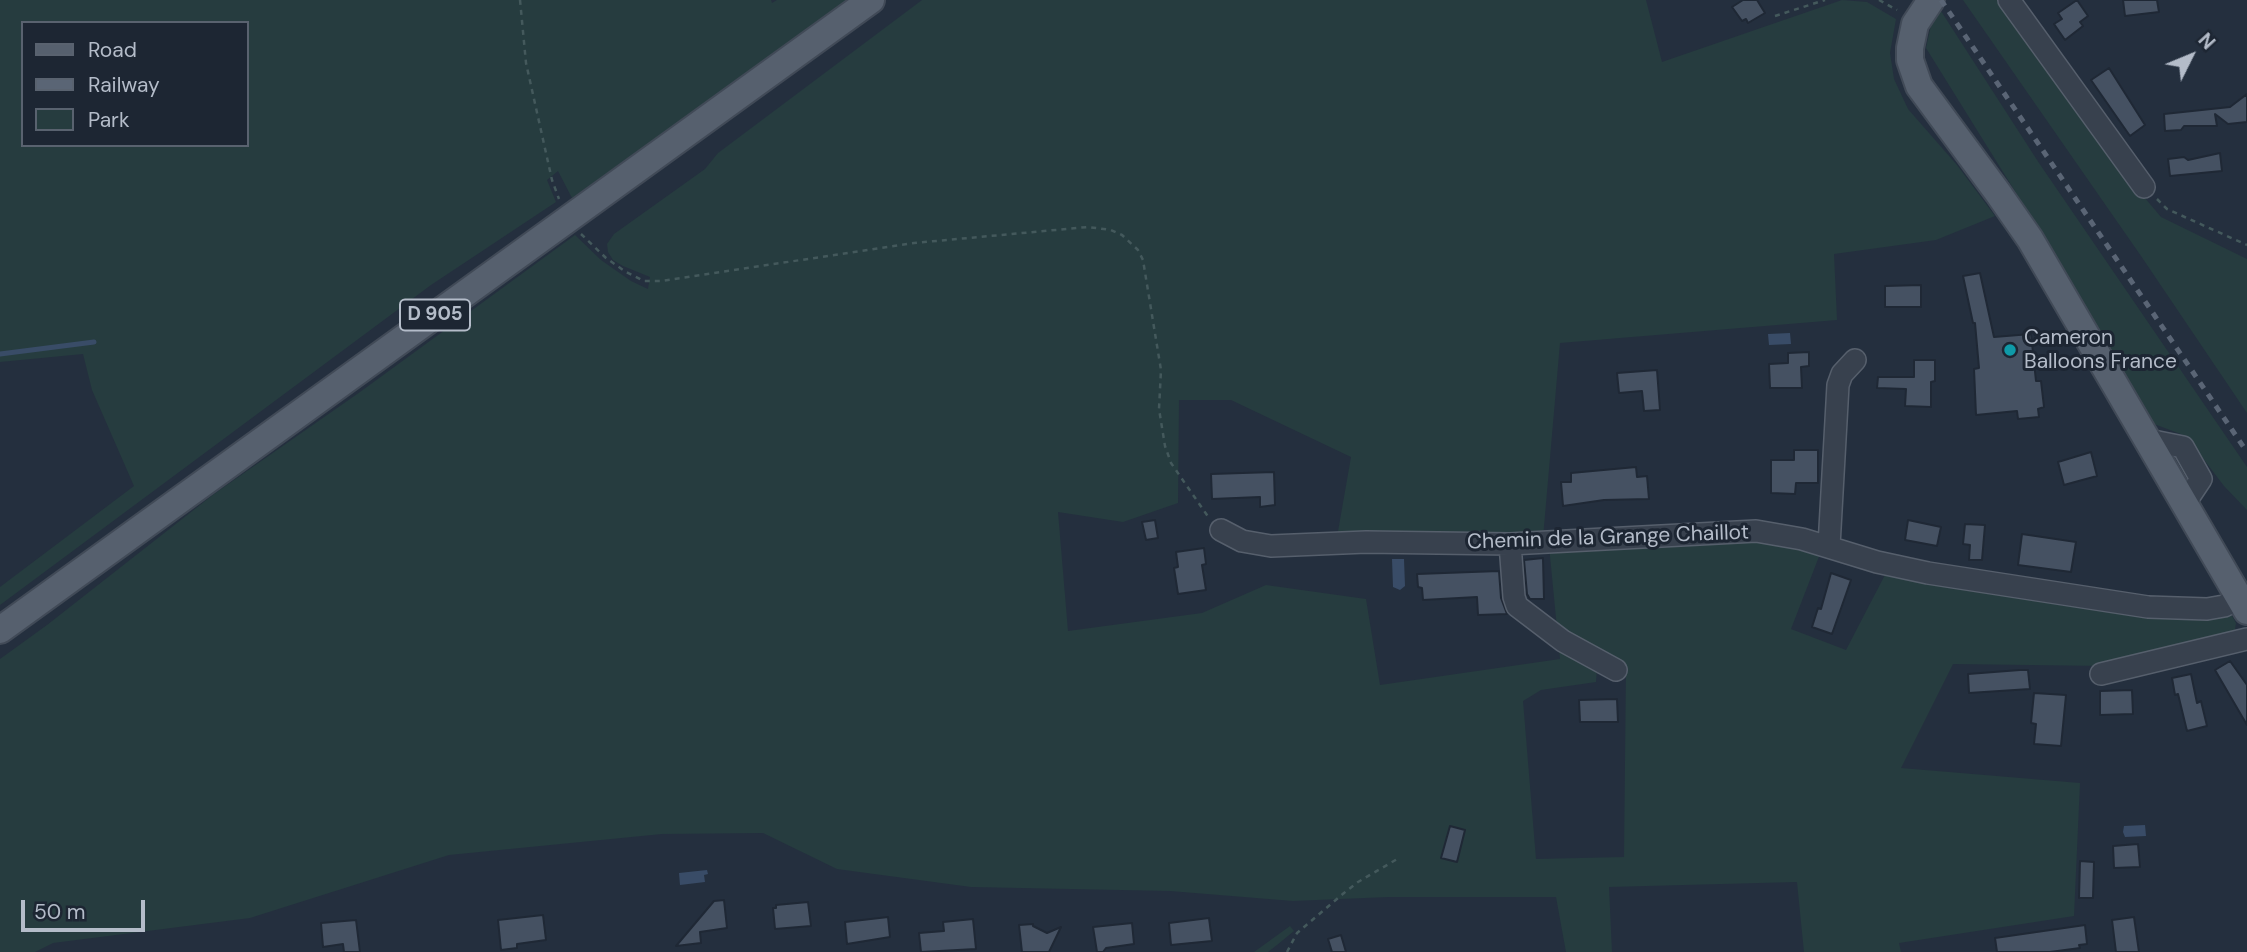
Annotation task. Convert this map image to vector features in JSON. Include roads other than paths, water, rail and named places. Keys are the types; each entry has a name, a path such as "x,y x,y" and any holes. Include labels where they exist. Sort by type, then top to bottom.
{"main road":[{"name":"D 905","path":"0,630 871,0"},
{"path":"1930,1 1915,24 1910,48 1910,60 1919,86 2030,239 2243,604"}],"street":[{"path":"2008,0 2144,187"},
{"path":"1829,546 1838,385 1842,374 1855,360"},
{"name":"Chemin de la Grange Chaillot","path":"1221,530 1242,541 1271,546 1366,542 1510,544 1737,531 1775,533 1829,546 1877,562 1928,573 2148,607 2207,609 2243,604"},
{"path":"1510,544 1517,606 1563,641 1616,670"},
{"path":"2101,674 2247,639"}],"water":[{"path":"1790,333 1791,344 1769,345 1768,334"},
{"path":"1392,559 1404,559 1405,586 1400,590 1393,587"},
{"path":"2145,825 2146,836 2125,837 2124,826"},
{"path":"707,870 708,874 704,875 705,882 680,885 679,873"}],"waterway":[{"path":"0,354 94,342"}],"railway":[{"path":"1941,0 2247,452"}],"place":[{"name":"Cameron Balloons France","path":"2010,350"}]}
